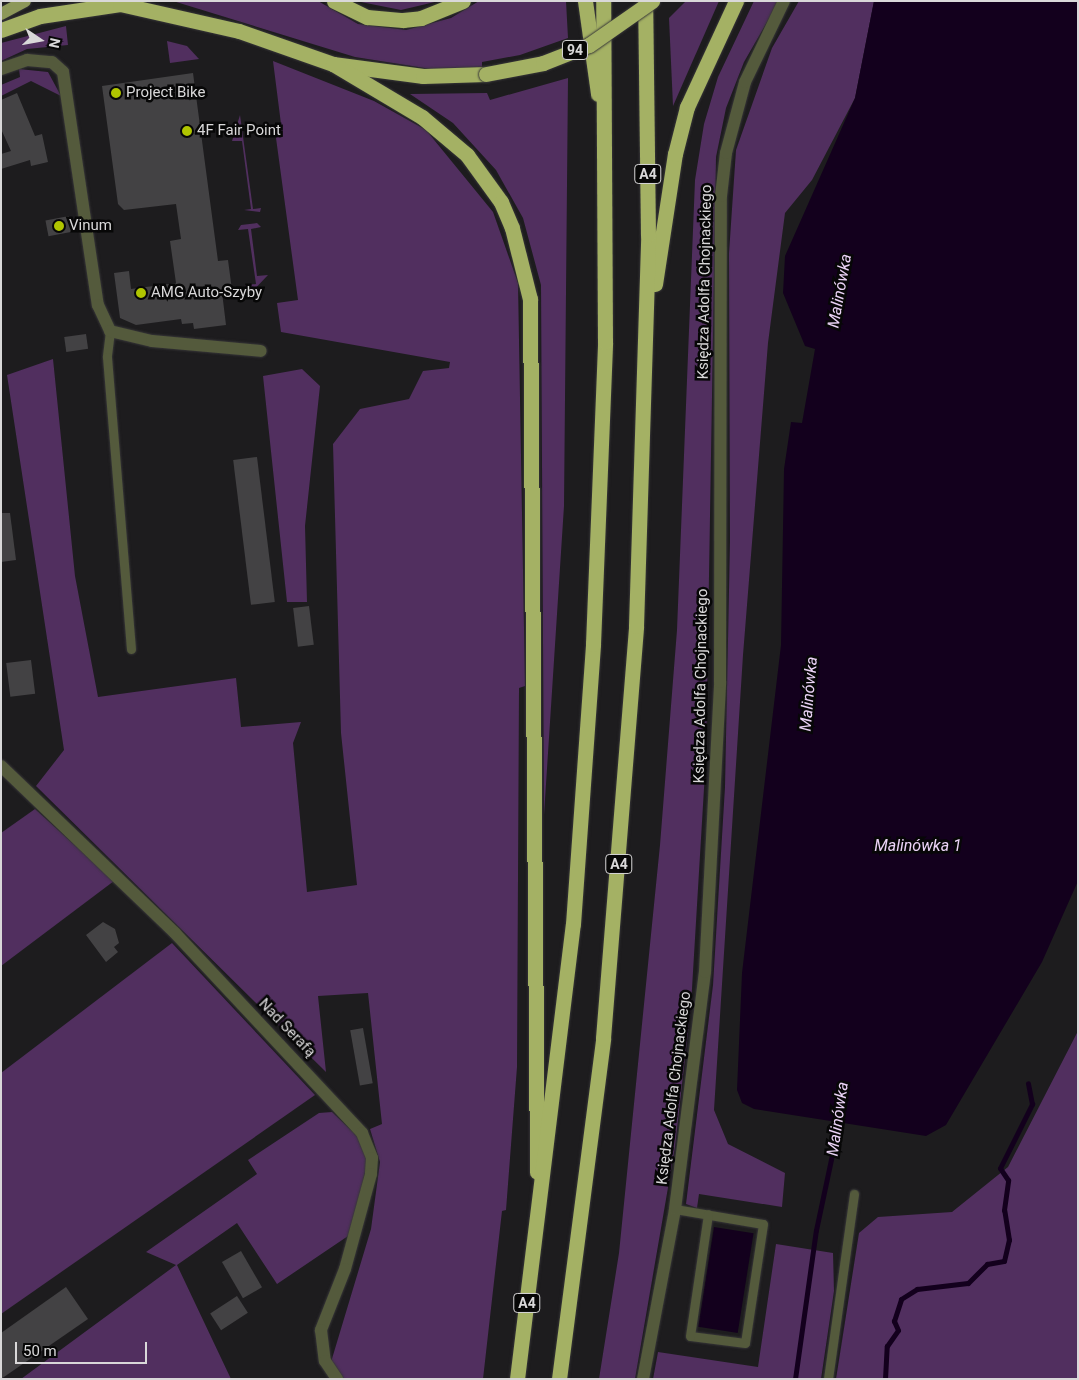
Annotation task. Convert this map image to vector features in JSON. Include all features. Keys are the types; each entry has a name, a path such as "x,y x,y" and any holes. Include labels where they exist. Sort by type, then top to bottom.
{"highway":[{"path":"334,1 367,17 403,20 428,16 463,1"},
{"path":"585,1 606,137"},
{"name":"A4","path":"517,1379 538,1228 573,924 585,763 598,552 606,137 603,1"},
{"name":"A4","path":"559,1379 614,925 636,626 646,347 645,1"},
{"name":"94","path":"333,64 423,76 486,74 543,63 589,45 652,1"},
{"path":"646,347 682,125 701,69 736,1"},
{"path":"1,30 40,16 120,4 239,31 333,64 422,117 467,155 486,178 512,228 530,299 538,1228"}],"main road":[{"path":"1,14 25,1"}],"street":[{"name":"Księdza Adolfa Chojnackiego","path":"643,1379 675,1209 705,972 720,682 721,196 726,153 745,82 784,1"},
{"path":"1,69 28,60 52,62 63,72 98,305 110,331 152,341 261,351"},
{"name":"Nad Serafą","path":"1,766 175,933 362,1133 372,1158 371,1174 345,1269 320,1330 325,1361 336,1379"}],"lane":[{"path":"110,331 107,357 131,649"},
{"path":"828,1379 854,1194"},
{"path":"675,1209 708,1214 763,1224 745,1344 690,1336 708,1214"}],"shaded area":[{"path":"173,1 318,1 358,24 406,30 451,18 479,1 566,1 568,38 520,55 482,62 482,67 431,69 355,57"},
{"path":"356,1 439,1 401,10"},
{"path":"686,1 719,1 673,106 669,18"},
{"path":"754,1 779,1 744,62 726,108 716,157 706,755 691,1005 675,1147 635,1379 599,1379 619,1253 660,845 677,630 695,180 704,124 718,77"},
{"path":"799,1 874,1 855,98 812,180 785,213 768,343 743,655 714,1110 728,1144 785,1173 782,1207 699,1194 697,1208 686,1204 713,985 725,787 730,541 729,253 736,150 772,48"},
{"path":"66,26 68,45 27,49 1,61 1,43"},
{"path":"167,41 187,46 199,59 170,63"},
{"path":"273,61 374,101 426,130 493,212 518,283 525,686 519,688 517,1067 506,1210 502,1211 483,1379 344,1379 331,1362 371,1229 380,1162 370,1129 382,1124 368,993 318,996 326,1072 36,786 64,750 7,375 53,359 75,576 98,697 236,678 241,727 301,722 293,743 307,892 357,885 341,733 333,444 360,409 409,399 423,371 449,368 450,362 281,332 277,303 298,300 276,138 281,124"},
{"path":"19,69 48,72 61,96 31,81 1,96 1,85 20,77"},
{"path":"568,78 564,506 544,815 541,285 523,218 496,170 453,123 410,94 487,93 490,100"},
{"path":"240,115 253,209 261,208 260,212 244,210 251,209 242,141 232,141"},
{"path":"257,223 261,227 251,229 257,276 268,275 247,297 245,285 256,284 248,229 238,230 241,225"},
{"path":"302,369 320,386 305,526 307,602 287,602 263,376"},
{"path":"35,809 114,881 1,966 1,833"},
{"path":"172,943 315,1095 1,1314 1,1073"},
{"path":"1078,1031 1078,1379 836,1379 859,1233 878,1217 952,1212 1008,1167"},
{"path":"332,1112 357,1136 368,1159 351,1234 277,1284 237,1223 177,1265 231,1379 21,1379 176,1265 146,1252 257,1174 248,1160 319,1113"},
{"path":"776,1244 833,1253 834,1291 821,1379 653,1379 658,1352 758,1367"}],"water":[{"name":"Malinówka 1","path":"874,1 1078,1 1078,881 1042,962 946,1125 926,1136 754,1109 742,1103 737,1090 742,973 781,645 784,469 791,422 802,423 815,349 805,346 783,293 785,256 855,98"},
{"path":"714,1227 754,1233 738,1333 698,1327"}],"building":[{"path":"193,73 218,261 228,260 232,290 222,292 226,325 194,329 193,323 182,324 181,319 136,325 120,318 114,273 129,271 131,289 176,283 170,241 181,239 176,204 124,210 118,204 102,86"},
{"path":"17,93 35,136 42,134 48,162 31,166 30,160 1,169 1,154 11,151 1,129 1,100"},
{"name":"Vinum","path":"69,216 72,232 48,236 45,221"},
{"path":"86,334 88,349 66,352 64,337"},
{"path":"257,457 275,602 251,605 233,460"},
{"path":"1,513 10,513 16,560 1,562"},
{"path":"309,606 314,645 298,647 293,608"},
{"path":"31,660 35,694 10,697 6,663"},
{"path":"103,922 115,929 119,943 114,947 118,952 106,962 86,935"},
{"path":"363,1028 373,1083 360,1085 350,1030"},
{"path":"241,1251 262,1287 243,1298 222,1262"},
{"path":"66,1287 88,1319 1,1379 1,1333"},
{"path":"237,1296 248,1313 221,1330 210,1313"}],"waterway":[{"path":"885,1379 887,1346 898,1330 894,1321 901,1299 917,1289 968,1283 987,1264 1004,1261 1009,1240 1004,1210 1008,1180 1000,1168 1032,1104 1028,1083"},
{"name":"Malinówka","path":"795,1379 816,1230 840,1117"}],"place":[{"name":"Project Bike","path":"116,93"},
{"name":"4F Fair Point","path":"187,131"},
{"name":"Vinum","path":"59,226"},
{"name":"AMG Auto-Szyby","path":"141,293"}]}
